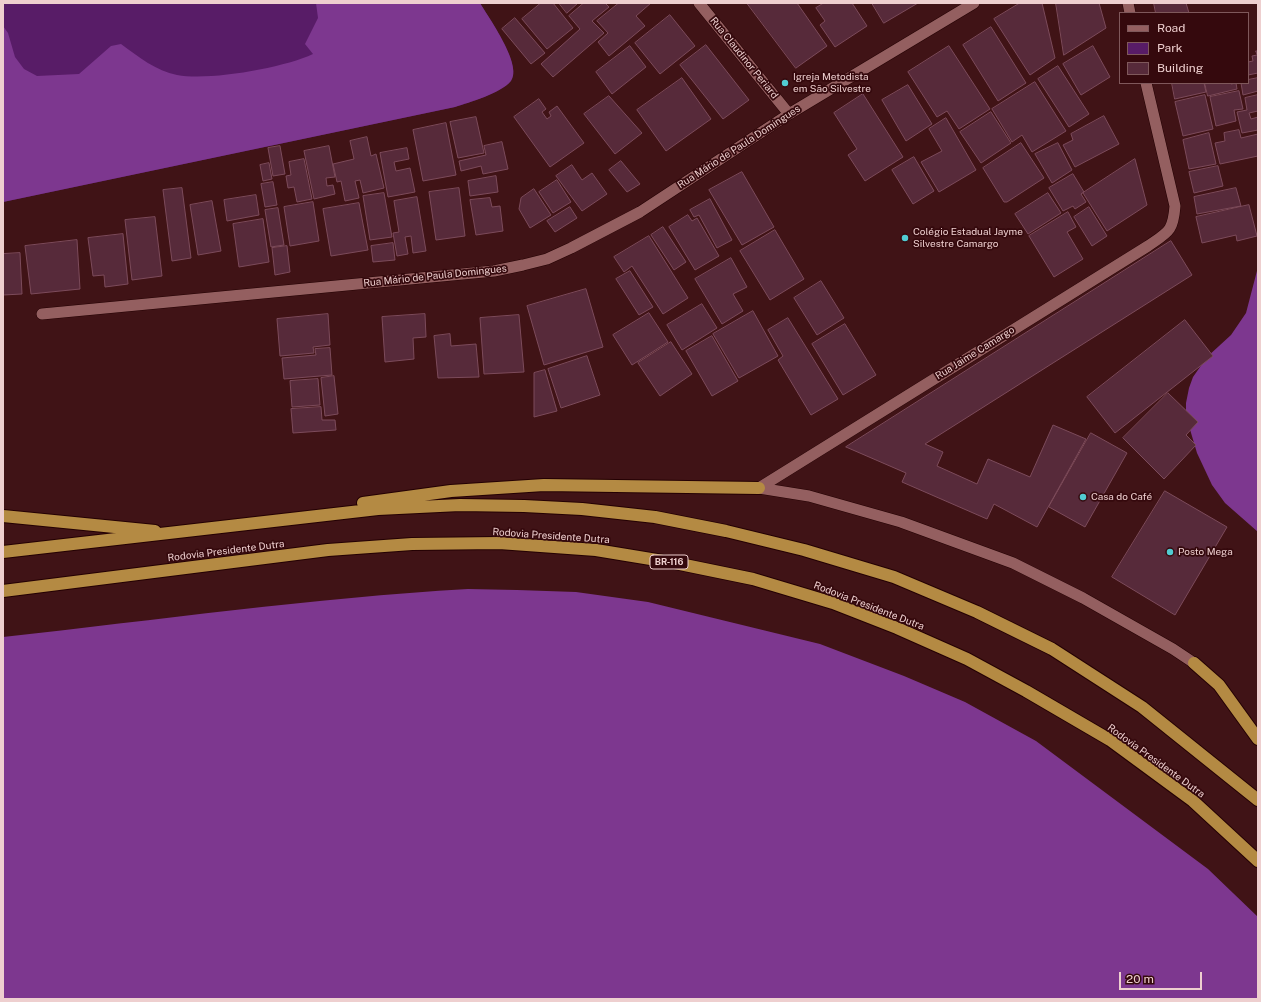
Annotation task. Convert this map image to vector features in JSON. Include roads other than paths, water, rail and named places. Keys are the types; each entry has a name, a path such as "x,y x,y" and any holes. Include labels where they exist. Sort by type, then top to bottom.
{"highway":[{"path":"261,522 341,506 451,491 544,485 759,488"},
{"path":"3,552 378,509 460,505 531,506 582,509 655,517 726,531 804,550 894,577 977,612 1052,649 1142,707 1258,800"},
{"path":"3,516 172,533"},
{"name":"Rodovia Presidente Dutra","path":"3,591 328,550 412,544 499,543 596,550 675,563 753,579 833,604 897,628 967,658 1110,740 1193,801 1258,861"},
{"path":"1194,663 1219,685 1258,739"}],"street":[{"name":"Rua Mário de Paula Domingues","path":"42,314 494,271 546,259 571,248 640,212 788,114 974,3"},
{"name":"Rua Claudinor Periard","path":"704,5 788,114"},
{"name":"Rua Jaime Camargo","path":"759,488 1167,233 1174,222 1175,206 1146,84"},
{"path":"759,488 809,496 893,520 1013,563 1083,598 1173,649 1194,663"}],"place":[{"name":"Igreja Metodista em São Silvestre","path":"785,83"},
{"name":"Colégio Estadual Jayme Silvestre Camargo","path":"905,238"},
{"name":"Casa do Café","path":"1083,497"},
{"name":"Posto Mega","path":"1170,552"}]}
